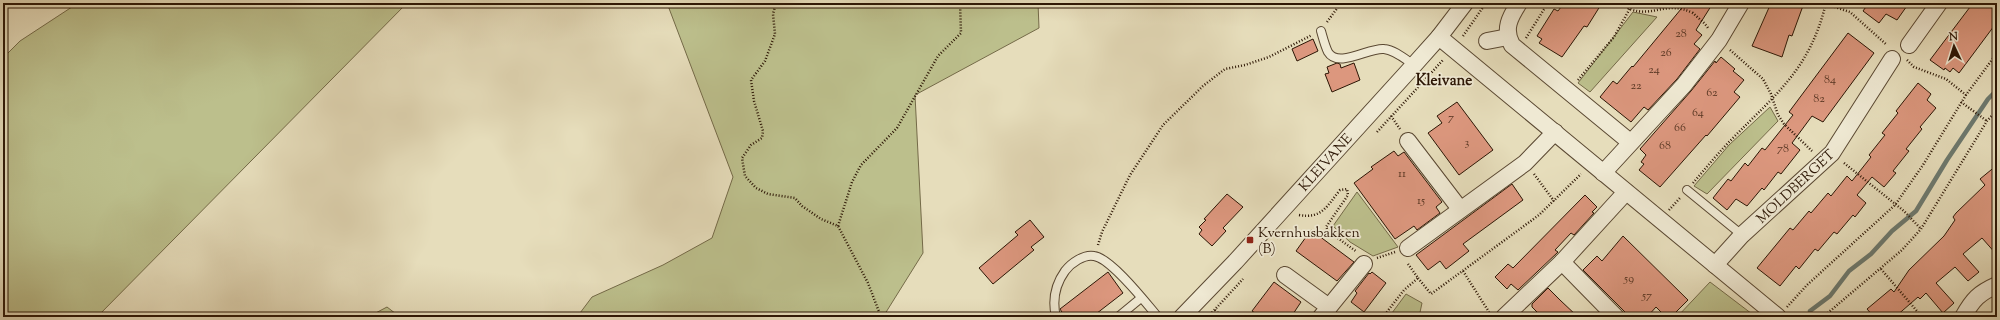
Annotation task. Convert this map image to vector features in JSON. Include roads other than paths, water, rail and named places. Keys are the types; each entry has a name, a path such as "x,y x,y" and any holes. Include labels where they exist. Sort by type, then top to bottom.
{"street":[{"name":"KLEIVANE","path":"1182,317 1414,65 1439,37 1465,3"},
{"path":"1519,3 1509,21 1508,37 1512,45 1630,142"},
{"path":"1603,173 1684,85 1719,40 1741,3"},
{"path":"1909,44 1938,3"},
{"path":"1439,37 1715,265 1781,313"},
{"path":"1487,41 1508,37"},
{"name":"MOLDBERGET","path":"1715,265 1742,235 1828,158 1892,59"},
{"path":"1404,253 1460,209 1525,163 1554,132"},
{"path":"1408,141 1460,209"},
{"path":"1504,317 1562,262 1626,192"},
{"path":"1285,275 1325,312 1366,260"},
{"path":"1562,262 1616,317"},
{"path":"1963,317 1971,302 1982,292 1997,285"}],"lane":[{"path":"1322,31 1327,51 1334,57 1344,58 1382,49 1394,52 1414,65"},
{"path":"1688,190 1742,235"},
{"path":"1056,317 1054,299 1059,280 1072,264 1086,257 1095,256 1106,262 1118,272 1158,317"},
{"path":"1118,317 1141,298"}],"waterway":[{"path":"1810,311 1830,296 1849,271 1871,254 1892,231 1916,211 1947,160 1988,99 1997,90"}],"place":[{"name":"Kvernhusbakken (B)","path":"1250,240"}],"district":[{"name":"Kleivane","path":"1444,80"}]}
